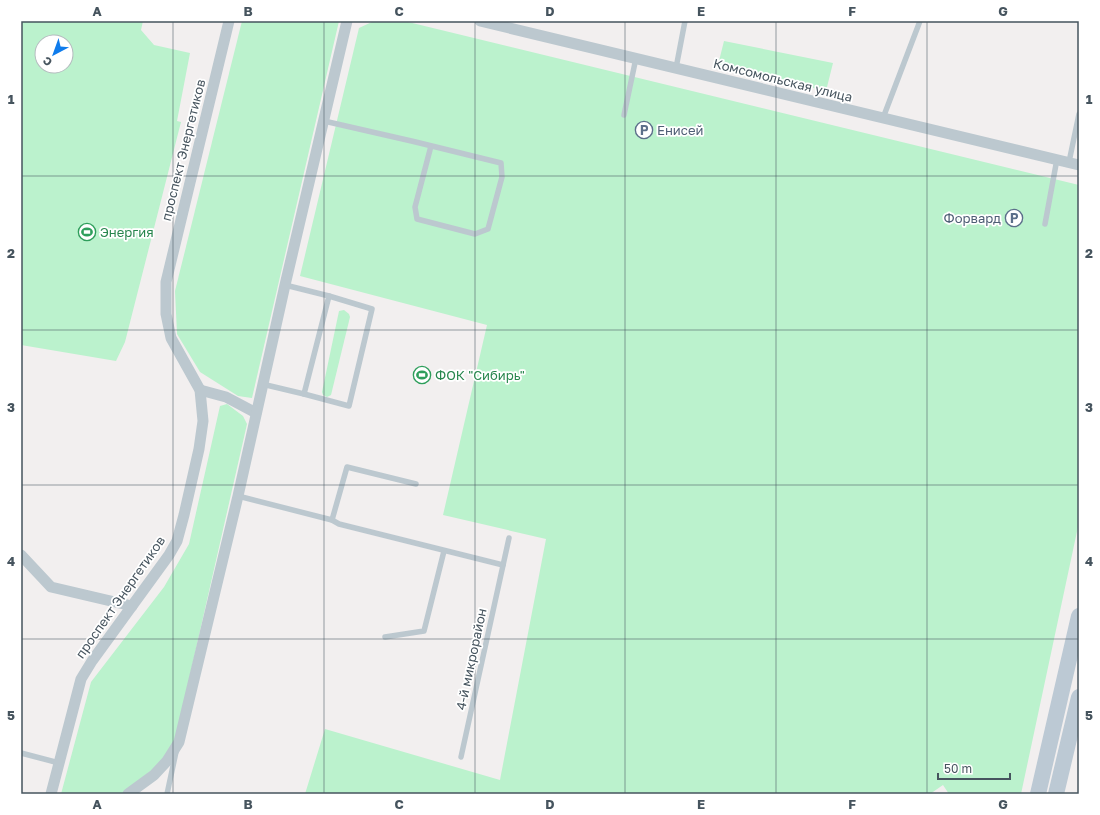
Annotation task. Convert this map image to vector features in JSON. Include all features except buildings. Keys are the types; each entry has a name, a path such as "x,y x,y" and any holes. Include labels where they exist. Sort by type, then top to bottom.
{"main road":[{"path":"1038,794 1079,616"},
{"path":"1056,794 1079,697"}],"street":[{"name":"проспект Энергетиков","path":"51,794 81,678 156,574 177,541 199,449 203,421 200,390 172,338 166,314 166,282 228,21"},
{"path":"128,794 154,775 167,761 179,742 238,496 262,384 347,21"},
{"name":"Комсомольская улица","path":"480,21 1074,164"},
{"path":"200,390 226,397 256,413"},
{"path":"21,555 51,587 132,606"}],"lane":[{"path":"676,68 685,21"},
{"path":"883,118 920,21"},
{"path":"624,115 636,58"},
{"path":"1074,164 1079,114"},
{"path":"324,121 431,146 500,163 502,177 488,229 475,234 417,219 415,207 431,146"},
{"path":"1045,224 1057,159"},
{"path":"262,384 349,406 372,309 285,285"},
{"path":"304,394 329,296"},
{"path":"332,520 347,467 416,484"},
{"path":"238,496 332,520 339,524 503,565"},
{"name":"4-й микрорайон","path":"461,757 509,538"},
{"path":"385,637 424,631 444,551"},
{"path":"167,794 179,742"},
{"path":"21,753 59,763"}],"green space":[{"name":"Энергия","path":"21,21 143,21 141,30 154,45 190,53 177,121 181,122 125,342 116,361 21,345"},
{"path":"242,21 339,21 252,398 238,396 200,372 177,334 175,291"},
{"path":"374,21 404,21 1079,185 1079,522 1021,794 949,794 943,785 930,794 305,794 325,729 500,780 546,539 443,515 487,325 300,276 359,28"},
{"path":"724,41 833,63 826,91 718,65"},
{"path":"344,310 350,317 331,395 327,397 323,395 322,392 339,311"},
{"path":"227,404 243,416 247,424 175,741 160,763 122,794 61,794 91,682 164,587 189,544 220,406"}],"place":[{"name":"Енисей","path":"644,130"},
{"name":"Форвард","path":"1014,218"},
{"name":"Энергия","path":"87,232"},
{"name":"ФОК \"Сибирь\"","path":"422,375"}]}
